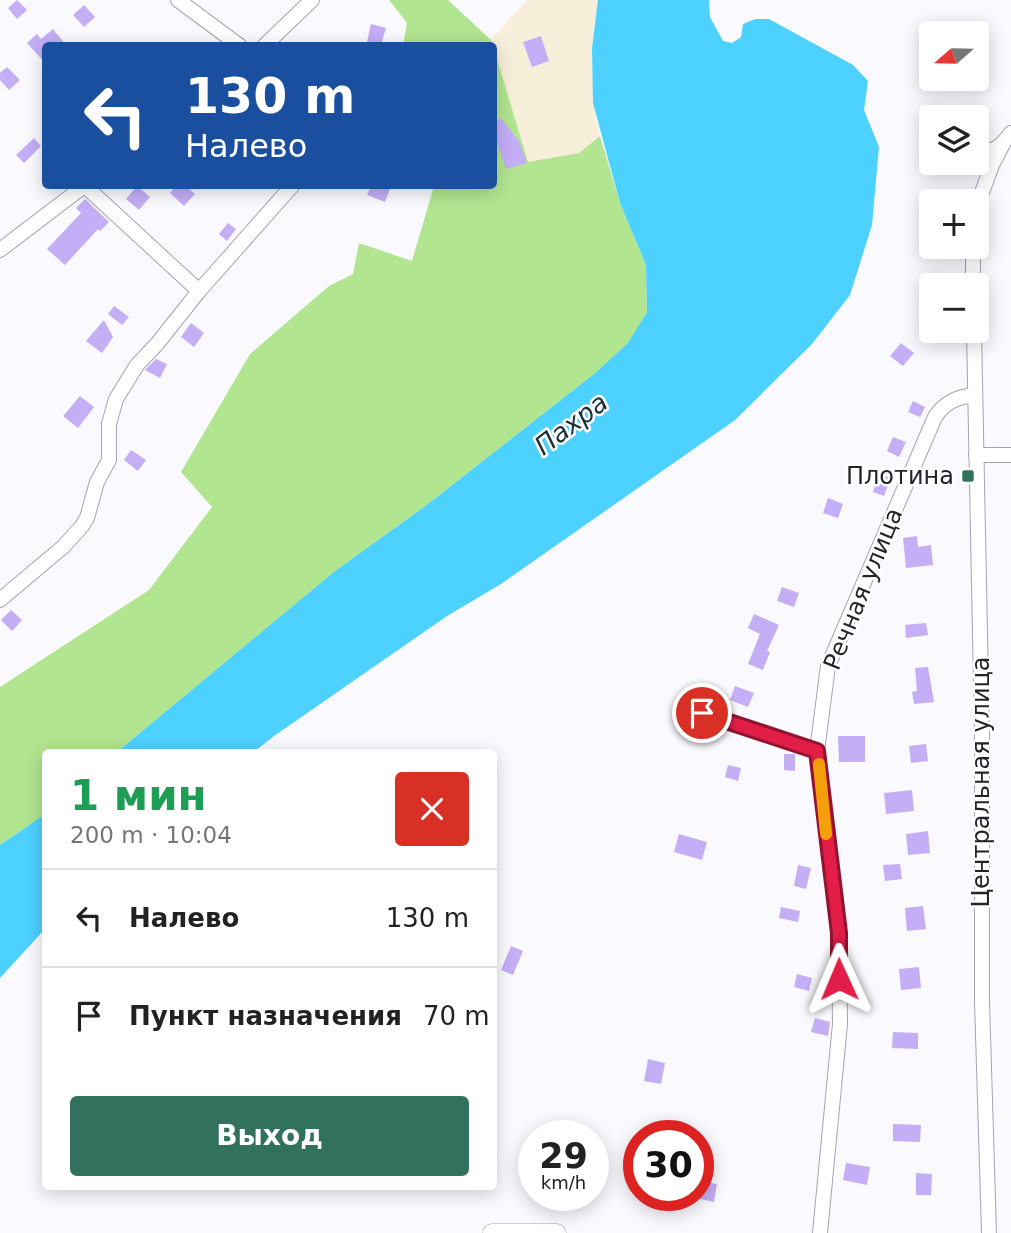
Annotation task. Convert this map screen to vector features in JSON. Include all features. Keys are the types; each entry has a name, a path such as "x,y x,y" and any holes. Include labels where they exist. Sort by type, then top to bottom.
{"main road":[{"path":"492,1233 557,1233"}],"street":[{"path":"178,0 235,42"},
{"path":"268,42 312,0"},
{"path":"989,151 994,150 1007,138"},
{"path":"983,189 992,165 1007,138"},
{"path":"0,250 81,189"},
{"path":"88,189 199,290"},
{"path":"0,600 64,547 82,526 87,518 97,482 110,460 108,424 116,399 137,365 199,290 289,189"},
{"name":"Центральная улица","path":"974,343 982,734 982,1001 989,1233"},
{"name":"Речная улица","path":"820,1233 840,1024 839,933 817,751 828,666 934,417 952,400 975,395"},
{"path":"976,455 1011,455"},
{"path":"702,713 817,751"}],"shaded area":[{"path":"527,0 598,0 592,48 593,103 600,136 579,153 528,163 497,60 497,42 491,40"}],"green space":[{"path":"389,0 448,0 491,42 404,42 407,23"},
{"path":"497,59 528,162 579,153 600,136 620,203 646,265 647,312 628,344 594,374 428,504 335,571 121,749 42,749 42,816 0,845 0,687 149,590 212,507 181,472 250,354 329,286 353,274 359,243 412,261 433,189 497,189"}],"water":[{"name":"Пахра","path":"598,0 709,0 710,17 723,41 732,43 741,37 743,24 755,19 769,19 853,65 868,81 864,110 879,147 872,225 850,295 812,344 735,420 501,584 447,616 258,749 121,749 335,571 428,504 594,374 628,343 647,312 646,265 620,203 593,103 592,48"},
{"path":"42,816 42,932 0,978 0,845"}],"building":[{"path":"17,0 27,10 17,19 8,8"},
{"path":"84,5 95,17 84,27 73,15"},
{"path":"371,24 386,28 382,42 367,42"},
{"path":"53,29 64,42 42,42 42,60 27,43 37,34 41,39"},
{"path":"541,36 549,61 532,67 523,42"},
{"path":"7,67 20,80 9,90 0,80 0,73"},
{"path":"501,118 519,141 527,163 506,169 497,146 497,121"},
{"path":"34,138 41,146 24,163 16,155"},
{"path":"134,189 141,189 150,197 139,210 126,199"},
{"path":"173,189 189,189 195,194 184,206 170,193"},
{"path":"370,189 390,189 385,202 367,195"},
{"path":"85,199 109,222 100,231 98,229 65,265 47,249 81,213 76,208"},
{"path":"228,223 236,229 227,241 219,234"},
{"path":"114,306 129,317 122,325 108,314"},
{"path":"104,320 113,337 102,353 86,341"},
{"path":"191,323 204,333 194,347 181,337"},
{"path":"901,343 914,353 903,366 890,356"},
{"path":"156,359 167,364 160,378 145,370"},
{"path":"80,396 94,407 78,428 63,416"},
{"path":"913,401 925,407 920,417 908,412"},
{"path":"893,437 906,442 899,457 887,451"},
{"path":"131,450 146,460 138,471 124,460"},
{"path":"879,474 891,478 884,496 873,492"},
{"path":"828,498 843,504 838,518 823,513"},
{"path":"917,536 918,547 931,545 933,565 906,568 903,538"},
{"path":"782,587 799,593 794,607 777,601"},
{"path":"11,610 22,620 12,631 1,620"},
{"path":"754,614 779,625 767,651 770,652 763,670 748,664 760,634 748,628"},
{"path":"926,623 928,635 906,638 905,625"},
{"path":"928,667 934,702 914,704 912,692 917,691 915,668"},
{"path":"735,686 754,693 748,707 730,700"},
{"path":"838,736 865,736 865,762 839,762"},
{"path":"926,744 928,761 911,763 909,746"},
{"path":"784,754 795,754 795,771 784,770"},
{"path":"728,765 741,768 738,781 725,777"},
{"path":"912,790 914,811 886,814 884,793"},
{"path":"928,831 930,853 908,855 906,834"},
{"path":"679,834 707,842 702,860 674,852"},
{"path":"900,864 902,879 885,881 883,865"},
{"path":"798,865 811,868 806,889 794,886"},
{"path":"923,906 926,929 907,931 905,908"},
{"path":"781,907 800,911 798,922 779,918"},
{"path":"511,946 523,951 513,975 501,970"},
{"path":"919,967 921,988 901,990 899,969"},
{"path":"797,974 812,978 809,991 794,987"},
{"path":"815,1018 830,1022 828,1036 811,1032"},
{"path":"893,1032 918,1033 918,1049 892,1048"},
{"path":"648,1059 665,1063 661,1084 644,1081"},
{"path":"893,1124 921,1125 920,1142 893,1141"},
{"path":"846,1163 870,1167 867,1185 843,1180"},
{"path":"916,1173 932,1174 931,1195 916,1195"}],"slow traffic":[{"path":"819,764 826,834"}],"place":[{"name":"Плотина","path":"968,476"}],"route":[{"path":"702,713 817,751 839,933 839,979"}]}
